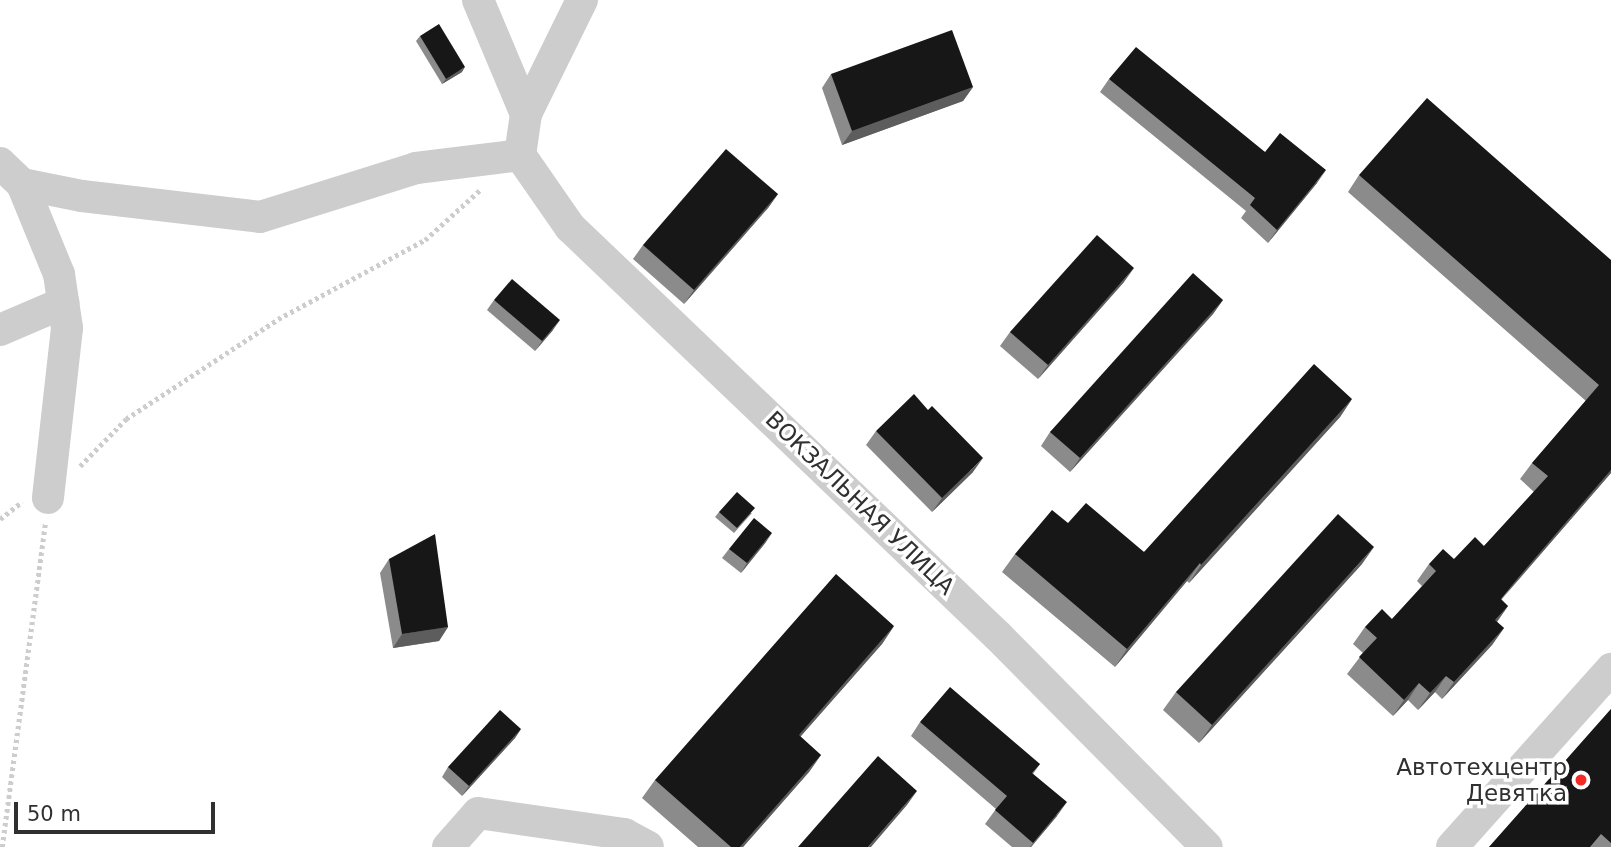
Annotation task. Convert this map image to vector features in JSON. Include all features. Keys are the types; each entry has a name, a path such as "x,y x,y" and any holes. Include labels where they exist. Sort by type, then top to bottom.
{"street":[{"path":"478,0 526,114"},
{"path":"11,173 82,196 260,217 416,168 520,155 526,114 582,0"},
{"name":"ВОКЗАЛЬНАЯ УЛИЦА","path":"520,155 570,228 988,626 1207,847"},
{"path":"11,173 59,274 67,328 48,498"},
{"path":"0,330 63,303"},
{"path":"1452,847 1611,669"},
{"path":"448,847 478,813 624,834 648,847"}],"path":[{"path":"2,847 48,498 127,419 278,319 425,240 482,189"}],"building":[{"path":"439,24 465,67 446,79 420,36"},
{"path":"952,30 973,87 852,131 831,74"},
{"path":"1136,47 1265,152 1280,133 1326,170 1277,230 1250,205 1255,198 1109,79"},
{"path":"1427,98 1611,260 1611,470 1501,599 1508,606 1495,620 1504,628 1454,682 1446,676 1430,693 1419,683 1404,700 1359,657 1377,638 1365,627 1382,609 1392,619 1436,571 1429,564 1443,549 1454,559 1475,537 1484,546 1548,476 1532,463 1599,385 1359,175"},
{"path":"726,149 778,194 694,290 643,245"},
{"path":"1097,235 1134,268 1048,365 1010,332"},
{"path":"1193,273 1223,300 1080,458 1050,432"},
{"path":"512,279 560,320 542,341 494,300"},
{"path":"1314,364 1352,399 1201,565 1200,563 1127,649 1015,554 1052,510 1068,523 1086,503 1144,552"},
{"path":"914,394 928,410 932,406 983,458 942,498 876,431"},
{"path":"737,492 755,508 737,528 719,512"},
{"path":"1338,514 1374,547 1212,725 1176,692"},
{"path":"754,518 772,533 747,563 729,549"},
{"path":"435,534 448,627 402,634 389,559"},
{"path":"836,574 894,626 799,735 821,755 740,847 731,847 655,780"},
{"path":"950,687 1040,764 1032,773 1067,802 1033,843 995,810 1007,796 920,722"},
{"name":"Автотехцентр Девятка","path":"1611,709 1611,843 1601,834 1590,847 1489,847"},
{"path":"500,710 521,729 469,786 448,767"},
{"path":"878,756 917,791 868,847 798,847"}],"place":[{"name":"Автотехцентр Девятка","path":"1581,780"}]}
